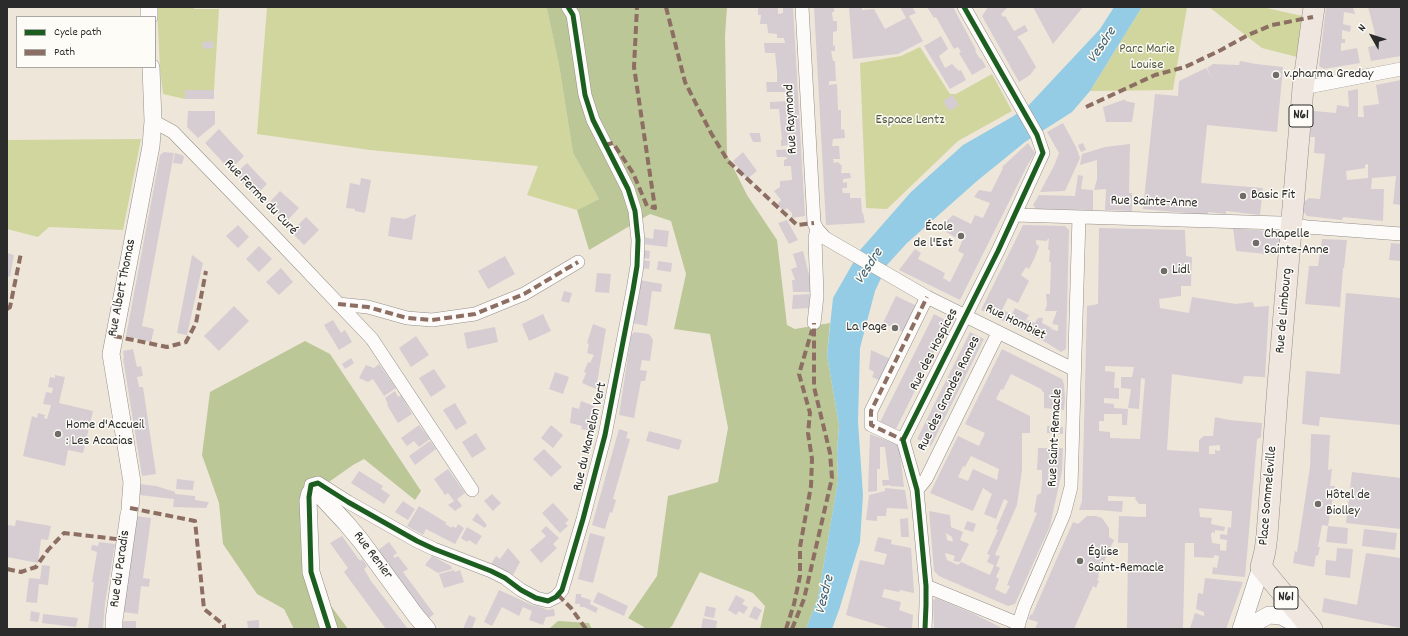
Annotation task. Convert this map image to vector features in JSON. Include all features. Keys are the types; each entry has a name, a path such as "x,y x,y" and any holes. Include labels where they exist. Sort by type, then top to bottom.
{"main road":[{"name":"Rue de Limbourg","path":"1275,424 1304,88 1314,7"},
{"name":"Place Sommeleville","path":"1261,567 1265,550 1275,424"},
{"name":"N61","path":"1261,567 1312,629"}],"street":[{"name":"Rue du Mamelon Vert","path":"310,493 311,485 318,483 417,542 491,571 536,598 548,600 556,597 562,590 583,519 605,435 633,290 637,266 638,240 635,211 628,189 593,120 585,95 573,15 568,7"},
{"name":"Rue Raymond","path":"802,7 814,223 817,229"},
{"name":"Rue des Hospices","path":"903,440 1015,215 1043,153 1037,135 1009,86 969,9"},
{"name":"Rue Albert Thomas","path":"130,511 132,482 111,354 151,146 154,121 151,68"},
{"path":"1304,88 1401,69"},
{"name":"Rue Ferme du Curé","path":"154,121 173,132 372,339 472,490"},
{"name":"Rue Sainte-Anne","path":"1015,215 1280,223 1401,234"},
{"name":"Rue Saint-Remacle","path":"926,586 1018,626 1024,607 1064,514 1071,487 1080,217"},
{"path":"814,323 817,296 815,238 817,229"},
{"name":"Rue Hombiet","path":"817,229 825,238 927,298 1075,370"},
{"path":"338,304 368,307 407,318 432,320 475,314 524,294 578,262"},
{"path":"925,629 926,586 917,490 903,440 871,425 871,411 927,298"},
{"name":"Rue des Grandes Rames","path":"917,490 926,479 998,333"},
{"path":"310,493 308,500 311,572 329,629"},
{"name":"Rue Renier","path":"310,493 318,494 346,523 427,629"},
{"name":"Rue du Paradis","path":"114,629 114,620 130,511"},
{"name":"Place Sommeleville","path":"1241,629 1261,567"},
{"path":"1248,629 1269,614 1281,616 1306,629"}],"green space":[{"path":"157,7 219,9 214,90 186,90 185,99 163,94 160,69"},
{"path":"267,7 544,7 547,9 559,65 573,153 599,199 577,210 527,195 538,166 370,150 257,134"},
{"path":"544,7 727,7 725,36 727,155 747,195 777,240 787,325 795,329 830,323 827,355 839,425 837,453 838,481 818,598 806,629 760,629 765,606 753,593 700,572 672,626 668,629 643,629 644,627 628,618 657,576 668,496 718,482 728,428 710,334 674,329 686,274 671,221 650,214 589,250 577,210 599,199 573,153 559,65 547,9"},
{"name":"Parc Marie Louise","path":"1142,7 1187,7 1173,90 1090,91"},
{"path":"1209,7 1262,7 1307,17 1301,58 1262,48"},
{"name":"Espace Lentz","path":"920,47 950,94 956,94 992,74 1012,111 958,141 887,209 866,208 860,63 901,56"},
{"path":"141,139 123,230 49,227 38,237 7,229 7,140"},
{"path":"305,341 330,354 421,491 415,500 364,459 316,491 317,569 326,589 331,606 348,629 294,629 284,609 257,594 223,544 219,503 202,455 210,392"},
{"path":"558,621 589,623 592,629 549,629"}],"water":[{"name":"Vesdre","path":"1114,7 1142,7 1090,91 1072,112 1025,142 977,181 907,243 887,265 875,291 860,348 858,422 863,495 860,542 832,629 806,629 818,598 838,481 837,453 839,425 827,355 833,298 861,249 911,192 963,145 1012,117 1028,106 1100,29"}],"building":[{"path":"758,7 778,7 778,14 783,13 783,7 793,7 805,216 792,218 792,213 787,208 783,211 777,204 781,200 774,191 780,187 780,181 792,180 791,166 784,166 784,160 787,159 787,157 777,157 776,150 791,149 790,145 781,146 782,140 779,109 770,109 770,102 788,101 787,92 767,92 766,82 777,82 777,72 775,53 765,53 764,43 785,43 784,38 777,38 777,34 768,33 767,24 760,24 761,15 758,15"},
{"path":"814,7 834,7 834,12 832,12 833,21 837,21 837,31 833,32 833,46 835,45 835,51 831,51 833,61 835,61 836,81 829,81 829,85 837,84 838,110 841,110 841,130 844,129 845,138 833,139 832,146 839,146 840,159 833,159 834,163 838,162 842,166 841,173 850,173 851,178 843,179 843,183 847,182 847,188 842,188 843,193 850,193 850,198 861,198 862,213 865,223 826,225"},
{"path":"849,7 862,7 862,10 874,9 885,29 906,18 900,7 912,7 916,13 909,16 923,41 898,54 853,59"},
{"path":"927,7 953,7 976,50 975,51 986,67 972,75 959,53 961,52 958,47 954,49 936,17 934,18"},
{"path":"988,7 1008,7 1001,14 1003,17 1005,16 1014,31 1025,25 1028,31 1017,37 1021,41 1036,67 1030,75 1019,82 982,16"},
{"path":"1033,7 1083,7 1053,44"},
{"path":"1326,7 1353,7 1355,14 1344,12 1343,24 1351,26 1350,32 1342,30 1342,39 1345,39 1345,43 1341,43 1341,51 1357,48 1360,63 1324,69 1319,66"},
{"path":"1368,7 1401,7 1401,56 1371,61 1368,47 1378,45"},
{"path":"941,36 948,49 939,56 945,68 952,64 959,71 961,70 966,80 950,89 924,46"},
{"path":"213,41 214,48 203,49 202,42"},
{"path":"1240,61 1283,67 1277,132 1207,125 1201,183 1263,188 1260,215 1226,211 1226,214 1208,212 1208,215 1143,209 1155,94 1178,96 1179,81 1206,68 1212,78 1207,68 1213,64 1239,65"},
{"path":"1401,80 1401,205 1393,204 1396,176 1372,178 1371,189 1384,189 1383,221 1343,217 1342,220 1307,216 1303,211 1304,202 1309,198 1320,199 1325,154 1314,153 1315,137 1310,137 1313,111 1336,113 1337,105 1349,107 1348,91 1358,89 1358,117 1364,117 1363,106 1379,104 1376,85","holes":["1368,164 1368,178 1347,180 1346,171 1365,168 1365,165"]},
{"path":"185,90 214,90 214,99 185,99"},
{"path":"953,95 959,105 949,111 943,101"},
{"path":"1126,99 1125,101 1135,103 1132,122 1106,122 1103,107"},
{"path":"188,111 215,111 215,124 198,138 187,127"},
{"path":"1063,123 1076,147 1080,158 1065,191 1040,192 1059,153 1047,132"},
{"path":"219,129 244,156 230,170 205,143"},
{"path":"749,133 760,133 761,142 753,142"},
{"path":"1028,143 1035,153 1027,166 960,300 899,270 915,249 921,253 918,259 945,273 943,278 950,282 964,254 958,251 962,241 939,228 953,215 971,224 975,215 983,218 990,203 974,197 979,190 991,192 1003,168 1002,167"},
{"path":"1083,143 1086,150 1081,152 1078,145"},
{"path":"1130,144 1129,193 1132,193 1132,211 1105,210 1106,189 1094,190 1097,179 1097,160 1080,165 1082,154 1105,147"},
{"path":"164,152 174,153 142,326 154,329 151,342 126,336 160,155"},
{"path":"743,152 757,171 747,179 733,161"},
{"path":"175,153 184,157 182,164 173,163"},
{"path":"247,163 267,184 255,196 235,174"},
{"path":"1078,175 1083,176 1081,189 1093,190 1093,210 1036,209 1033,205 1039,195 1075,196"},
{"path":"361,178 371,180 365,213 355,211 355,209 346,208 350,183 360,185"},
{"path":"280,191 299,208 287,221 268,204"},
{"path":"416,214 412,240 388,236 391,217 405,219"},
{"path":"306,217 319,230 304,245 291,232"},
{"path":"787,220 798,240 789,244 778,223"},
{"path":"238,225 249,237 238,248 226,236"},
{"path":"1023,225 1065,226 1069,230 1066,349 1061,352 1047,343 981,310","holes":["1049,238 1048,250 1050,250 1049,262 1051,262 1050,294 1046,294 1047,304 1045,311 1057,311 1052,324 1058,325 1058,331 1051,329 1052,328 1042,323 1043,318 1038,318 1035,323 1030,320 1025,322 1029,315 1015,308 1012,314 1002,310 1008,298 1018,303 1029,281 1021,275 1026,267 1029,269 1035,257 1039,246 1036,244 1036,240 1046,241"]},
{"path":"1099,228 1185,230 1186,256 1192,257 1191,286 1181,286 1181,296 1159,299 1160,308 1189,313 1192,297 1236,304 1253,302 1254,307 1269,306 1265,377 1244,376 1242,384 1172,374 1167,450 1199,452 1199,440 1204,436 1213,436 1215,417 1229,420 1262,423 1261,437 1255,441 1257,440 1245,577 1212,574 1213,567 1217,568 1219,556 1215,555 1213,558 1194,557 1194,543 1185,543 1183,629 1127,629 1128,543 1118,543 1119,516 1146,517 1146,504 1139,504 1135,499 1136,497 1108,496 1108,501 1123,501 1122,512 1079,510 1082,501 1087,306 1098,304","holes":["1105,366 1134,367 1132,377 1121,377 1121,388 1131,389 1128,408 1139,409 1141,378 1145,379 1140,439 1110,438 1110,432 1099,431 1099,421 1104,421 1104,414 1122,414 1122,425 1127,425 1128,409 1114,408 1114,404 1104,403 1104,398 1119,399 1119,388 1114,388 1115,372 1105,371","1220,445 1220,451 1215,450 1215,454 1209,454 1209,446","1199,508 1232,511 1231,528 1228,527 1227,535 1220,534 1220,539 1227,540 1226,551 1220,550 1220,544 1212,543 1211,535 1212,532 1215,533 1215,530 1224,531 1225,527 1211,524 1212,518 1200,517"]},
{"name":"Chapelle Sainte-Anne","path":"1233,228 1278,232 1278,234 1284,235 1282,253 1276,252 1276,255 1236,251"},
{"path":"654,229 669,231 667,247 642,244 643,237 653,239"},
{"path":"1322,239 1347,240 1340,307 1305,304 1309,266 1318,266"},
{"path":"1391,243 1401,244 1400,261 1389,260"},
{"path":"259,246 272,259 259,272 246,259"},
{"path":"644,250 650,251 649,259 643,258"},
{"path":"803,251 810,279 811,292 793,292 792,280 795,280 791,269 797,267 793,254"},
{"path":"7,253 14,255 10,277 7,276"},
{"path":"192,255 203,263 187,335 177,333"},
{"path":"505,256 515,274 488,289 478,271"},
{"path":"641,260 650,261 649,269 641,268"},
{"path":"658,261 672,263 671,272 657,270"},
{"path":"281,268 293,282 279,295 266,282"},
{"path":"597,273 611,274 609,293 595,292"},
{"path":"639,280 662,284 661,292 652,291 647,326 633,323"},
{"path":"564,291 572,293 569,303 561,301"},
{"path":"1346,293 1401,298 1401,425 1320,417 1319,426 1302,424 1306,371 1340,374"},
{"path":"810,294 809,308 792,309 793,295"},
{"path":"896,296 919,307 905,333 883,323"},
{"path":"234,306 249,321 219,351 204,336"},
{"path":"543,314 551,331 529,341 522,324"},
{"path":"934,314 949,322 896,429 880,422"},
{"path":"333,320 341,333 345,330 352,342 339,350 324,325"},
{"path":"593,324 606,329 596,389 582,383 588,362 590,363 594,355 587,353 589,344 587,343"},
{"path":"495,327 498,342 467,349 464,333"},
{"path":"634,332 649,334 653,340 650,361 642,360 640,370 647,371 645,381 641,381 634,418 619,415 631,336"},
{"path":"970,332 984,339 931,446 917,439"},
{"path":"416,336 429,355 411,367 399,348"},
{"path":"133,349 137,367 141,366 143,376 137,377 139,387 143,387 156,474 142,476 123,358 123,351"},
{"path":"1002,349 1062,379 1064,384 1065,399 1064,410 1044,408 1044,393 1041,389 1011,374 1003,390 1001,389 996,399 1030,416 1030,433 1022,433 1022,470 1017,505 995,555 1000,556 996,566 1000,568 996,577 999,579 995,589 1003,593 1006,594 1010,586 1007,585 1037,513 1034,512 1037,495 1041,493 1042,482 1042,470 1037,470 1038,448 1063,448 1062,471 1050,526 1015,604 1008,606 939,576 934,571 929,511 950,515 951,527 963,532 960,540 969,544 960,562 953,561 955,556 946,553 947,560 958,565 961,562 990,575 994,565 987,562 990,555 987,554 998,530 996,529 1008,501 1004,499 996,519 984,514 992,494 983,488 973,511 930,493 958,436 979,446 985,433 965,424","holes":["971,456 999,469 997,480 973,469 968,481 958,477 963,466 965,467","946,533 952,537 953,542 947,540"]},
{"path":"871,350 893,360 883,382 872,377 874,372 869,369"},
{"path":"351,358 354,363 345,369 342,364"},
{"path":"379,364 396,388 384,396 373,379 368,382 359,378 366,365 374,368"},
{"path":"434,369 446,387 431,397 419,378"},
{"path":"555,372 569,377 563,394 549,389"},
{"name":"Home d'Accueil : Les Acacias","path":"55,375 65,377 59,403 93,411 83,453 68,450 65,466 23,456 32,416 37,418 38,413 45,415 44,418 47,419 51,405 43,404 46,392 52,393 53,388 48,387 50,377 55,378"},
{"path":"395,391 398,397 401,395 412,414 398,423 387,405 388,404 385,398"},
{"path":"581,401 594,406 592,431 581,429 582,426 570,423 572,407 579,409"},
{"path":"455,403 467,423 456,430 443,410"},
{"path":"419,425 430,439 419,447 414,441 407,446 401,438"},
{"path":"551,425 563,435 553,448 541,438"},
{"path":"1047,426 1063,427 1063,434 1047,433"},
{"path":"619,429 628,432 626,438 630,439 613,499 616,500 612,513 610,512 605,529 592,525"},
{"path":"649,431 682,440 679,450 646,441"},
{"path":"476,433 486,449 472,458 462,442"},
{"path":"870,434 899,445 904,487 890,485 883,486 882,480 889,480 885,447 880,447 880,469 877,469 877,491 868,492"},
{"path":"1311,434 1330,435 1328,470 1332,469 1330,486 1335,486 1328,526 1322,525 1318,547 1320,547 1318,556 1316,555 1314,567 1293,563 1295,551 1297,552 1310,467"},
{"path":"430,441 436,449 415,465 409,456"},
{"path":"544,449 562,467 551,477 533,459"},
{"path":"448,469 465,493 457,499 462,506 455,511 448,505 454,501 448,493 445,495 434,479"},
{"path":"359,471 383,486 381,489 390,495 384,504 351,483"},
{"path":"1352,472 1401,478 1401,529 1346,523"},
{"path":"177,479 194,481 193,490 176,489"},
{"path":"140,484 156,486 175,492 175,494 195,496 195,500 209,502 206,508 173,507 174,499 139,495"},
{"path":"885,488 905,490 908,509 887,508 886,516 877,516 877,521 866,520 869,495 885,491"},
{"path":"492,494 501,503 493,511 484,501"},
{"path":"403,501 415,509 408,520 395,512"},
{"path":"553,503 569,520 565,523 568,526 560,533 542,513"},
{"path":"419,506 447,523 445,524 452,528 452,526 456,528 458,524 464,528 455,544 426,529 423,535 407,526"},
{"path":"477,513 487,525 485,528 472,520"},
{"path":"136,516 151,518 143,578 150,579 149,587 141,586 138,614 123,612"},
{"name":"Église Saint-Remacle","path":"1087,516 1102,518 1109,528 1109,537 1114,540 1098,575 1097,580 1099,581 1096,588 1093,586 1074,629 1035,629 1038,622 1028,619 1031,614 1032,615 1073,522 1078,524"},
{"path":"908,518 909,537 901,537 900,519"},
{"path":"16,520 51,526 48,540 41,539 38,563 7,557 7,525 15,526"},
{"path":"967,521 976,524 973,532 964,529"},
{"path":"546,526 559,538 553,544 557,548 541,563 530,550 546,536 541,531"},
{"path":"1328,526 1348,528 1347,544 1326,542"},
{"path":"467,527 482,536 476,545 469,540 467,542 461,538"},
{"path":"1364,529 1397,533 1395,550 1362,546"},
{"path":"590,533 605,537 593,583 578,579"},
{"path":"342,536 360,561 362,559 367,566 364,569 371,581 408,629 386,629 344,572 348,568 330,543"},
{"path":"878,537 892,540 891,544 911,548 914,593 884,589 882,597 901,602 899,610 913,615 912,629 892,629 846,615 860,560 884,565 887,554 874,551"},
{"path":"99,542 115,544 105,603 103,629 88,629 94,582 92,582 97,552 91,550 92,545 98,546"},
{"path":"389,542 397,553 393,556 395,558 398,556 408,569 403,572 434,614 428,619 377,551"},
{"path":"508,548 520,562 513,575 491,564 496,556 500,559"},
{"path":"1337,548 1353,549 1350,578 1325,575 1326,560 1336,561"},
{"path":"1366,553 1401,558 1401,628 1322,612 1324,598 1357,605"},
{"path":"432,556 451,566 452,569 438,573 425,565"},
{"path":"42,565 50,566 48,585 39,584 37,603 26,602 29,578 40,579"},
{"path":"454,570 455,572 460,570 464,582 444,588 439,574"},
{"path":"1205,578 1243,582 1226,629 1190,628 1195,613 1204,616 1204,612 1196,609 1198,593 1203,594"},
{"path":"499,590 534,606 535,605 548,610 554,609 555,616 546,617 543,625 529,620 532,611 523,607 519,616 502,607 492,626 484,622"},
{"path":"598,592 628,606 624,616 593,602"},
{"path":"576,594 581,594 581,597 591,600 590,604 598,608 596,613 584,607 580,607 580,604 575,604"},
{"path":"736,595 745,600 742,604 748,607 744,614 739,611 736,615 728,610"},
{"path":"936,598 974,614 1002,629 934,629 933,600"},
{"path":"706,606 716,608 714,618 704,616"},
{"path":"754,606 762,610 757,620 749,617"},
{"path":"31,611 40,613 38,622 30,621"},
{"path":"43,614 78,618 76,627 42,623"},
{"path":"469,615 476,618 472,629 463,629"},
{"path":"703,618 717,621 716,629 701,629"},
{"path":"259,620 259,629 248,629 247,621"},
{"path":"122,621 136,621 136,629 122,629"}],"marked path":[{"path":"605,145 613,143 633,173 647,206 655,208 634,67 637,7"},
{"path":"666,7 685,82 711,133 728,161 797,225 814,223"},
{"path":"1086,107 1155,75 1185,67 1248,35 1272,25 1313,17"},
{"path":"7,309 10,307 21,253"},
{"path":"338,304 368,307 407,318 432,320 475,314 524,294 578,262"},
{"path":"114,336 167,347 186,342 196,323 206,271"},
{"path":"905,436 903,440 871,425 871,411 927,297"},
{"path":"792,629 804,599 832,478 830,453 814,387 814,323"},
{"path":"786,629 794,604 800,576 800,547 811,486 812,459 808,433 810,413 799,374 812,330"},
{"path":"130,508 195,521 204,609 224,625 224,629"},
{"path":"7,569 21,572 36,567 48,550 64,533 125,540"},
{"path":"558,595 571,608 586,629"}],"cycle path":[{"path":"329,629 311,572 309,497 311,485 318,483 348,502 417,541 491,571 505,578 521,590 536,598 548,601 556,597 562,590 583,519 605,435 633,290 637,266 638,240 635,211 628,189 593,120 585,95 573,15 568,7"},
{"path":"925,629 926,586 917,490 903,440 998,251 1043,153 1037,135 964,7"}],"place":[{"name":"v.pharma Greday","path":"1276,75"},
{"name":"Basic Fit","path":"1243,196"},
{"name":"École de l'Est","path":"961,236"},
{"name":"Chapelle Sainte-Anne","path":"1256,243"},
{"name":"Lidl","path":"1164,271"},
{"name":"La Page","path":"895,328"},
{"name":"Home d'Accueil : Les Acacias","path":"58,434"},
{"name":"Hôtel de Biolley","path":"1318,504"},
{"name":"Église Saint-Remacle","path":"1080,561"}]}
